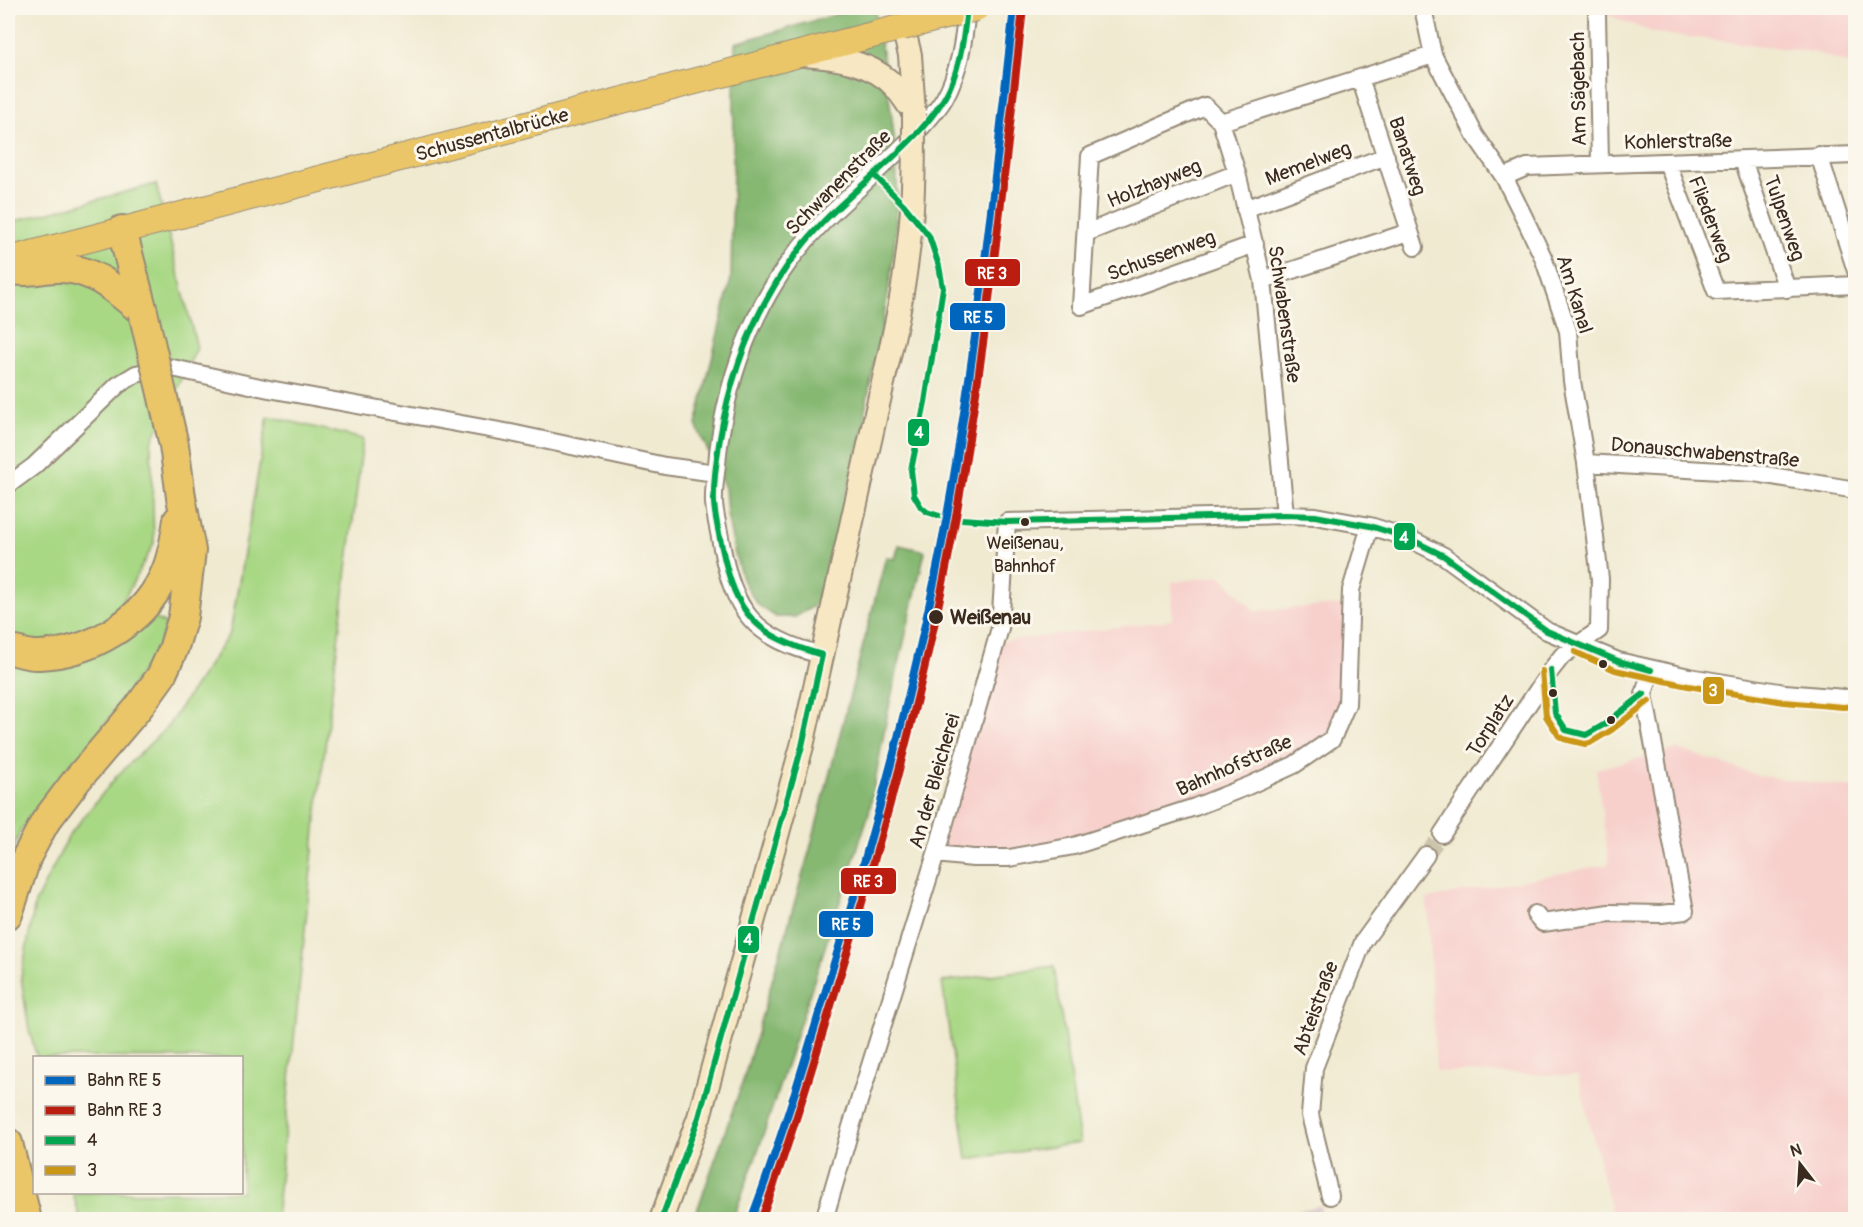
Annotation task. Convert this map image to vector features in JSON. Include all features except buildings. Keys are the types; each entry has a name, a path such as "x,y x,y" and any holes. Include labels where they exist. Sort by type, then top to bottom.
{"highway":[{"path":"8,914 27,856 45,822 76,781 138,708 161,676 173,650 183,617 191,552 174,445 144,312 122,230"},
{"path":"8,269 18,272 58,268 81,270 99,278 144,312"},
{"path":"8,649 37,656 71,651 112,635 143,607 163,579 174,546 181,497"},
{"path":"8,1143 27,1220"}],"main road":[{"name":"Schussentalbrücke","path":"8,260 976,8"}],"street":[{"name":"Schwanenstraße","path":"822,655 795,648 765,633 750,618 737,598 723,551 714,503 723,417 740,354 756,316 779,276 808,238 936,112 950,87 957,66 967,8"},
{"name":"Am Kanal","path":"1423,8 1433,55 1475,135 1504,177 1543,257 1568,331 1572,381 1586,463 1600,579 1599,630 1579,644"},
{"name":"Am Sägebach","path":"1597,14 1600,163"},
{"path":"661,1220 699,1117 802,746 902,297 914,186 914,113 910,55 903,27"},
{"path":"799,54 831,57 869,68 893,85 914,113"},
{"path":"1086,232 1090,156 1205,106 1221,122 1433,55"},
{"name":"Banatweg","path":"1263,280 1412,239 1360,78"},
{"name":"Schwabenstraße","path":"1221,122 1263,280 1286,515"},
{"path":"1819,155 1856,272"},
{"name":"Kohlerstraße","path":"1504,177 1527,167 1856,155"},
{"name":"Memelweg","path":"1245,210 1386,156"},
{"name":"Tulpenweg","path":"1743,160 1787,289"},
{"name":"Fliederweg","path":"1667,162 1716,291 1787,289"},
{"name":"Holzhayweg","path":"1086,232 1236,173"},
{"name":"Schussenweg","path":"1086,232 1081,306 1255,244"},
{"path":"1787,289 1856,285"},
{"path":"8,485 34,466 118,385 136,374 168,367 269,389 511,433 665,466 716,473"},
{"name":"Donauschwabenstraße","path":"1586,463 1754,473 1856,490"},
{"path":"1286,515 1315,516 1370,526 1408,538 1444,556 1547,631 1618,661 1651,670 1785,693 1856,697"},
{"name":"An der Bleicherei","path":"824,1220 864,1083 936,854 1000,628 1007,522 1286,515"},
{"name":"Bahnhofstraße","path":"936,854 973,858 1009,858 1074,846 1195,807 1248,786 1294,765 1332,739 1347,704 1351,590 1370,526"},
{"name":"Torplatz","path":"1442,834 1551,670 1562,656 1579,644"},
{"path":"1535,914 1544,923 1609,913 1661,914 1685,911 1644,694 1651,670"},
{"name":"Abteistraße","path":"1330,1196 1310,1115 1314,1068 1363,942 1426,855"}],"shaded area":[{"path":"1608,8 1855,8 1855,66 1814,52 1655,33 1607,15"},
{"path":"1221,576 1254,611 1341,605 1346,613 1344,702 1330,736 1292,763 1194,804 1044,849 974,855 940,851 999,642 1172,620 1172,582"},
{"path":"1678,749 1760,776 1855,788 1855,1219 1613,1219 1578,1076 1436,1071 1427,899 1609,864 1596,769"},
{"path":"1320,1205 1323,1219 1267,1219"}],"green space":[{"path":"859,8 875,8 891,107 897,182 893,260 864,415 867,416 823,586 814,606 795,617 776,617 758,605 743,582 727,514 725,488 696,425 731,279 735,43"},
{"path":"156,184 197,348 151,443 154,543 122,603 166,624 157,650 85,753 20,831 8,866 8,223"},
{"path":"268,416 363,439 316,820 276,1219 80,1219 73,1194 243,1194 243,1056 37,1056 29,1030 21,977 35,903 70,834 117,776 168,726 230,633"},
{"path":"899,545 925,551 888,711 869,813 760,1145 733,1219 694,1219 743,1081 810,849 886,557 895,559"},
{"path":"1054,966 1080,1143 967,1159 942,982"}],"tunnel":[{"path":"1426,855 1442,834"}],"transit line":[{"name":"4","path":"822,655 780,640 765,630 752,620 734,590 722,548 714,503 716,466 725,413 732,383 754,325 784,271 823,222 910,141 940,105 957,68 967,8"},
{"path":"751,1220 794,1096 849,914 896,745 924,631 958,453 985,263 1014,8"},
{"path":"761,1220 802,1099 857,919 890,805 933,632 967,453 994,263 1023,9"},
{"name":"4","path":"874,175 903,204 929,236 939,266 943,288 925,402 911,470 914,495 927,512 946,518 1007,522 1285,515 1315,516 1370,526 1408,538 1444,556 1547,631 1618,661 1651,670"},
{"name":"3","path":"1575,652 1615,670 1688,686 1784,702 1856,706"},
{"name":"4","path":"661,1220 699,1117 802,746 822,655"},
{"name":"4","path":"1551,670 1555,713 1566,730 1586,735 1605,724 1644,694"},
{"name":"3","path":"1542,671 1546,716 1559,736 1564,739 1590,743 1610,731 1649,701"}],"place":[{"name":"Weißenau, Bahnhof","path":"1025,522"},
{"name":"Weißenau","path":"936,617"}]}
